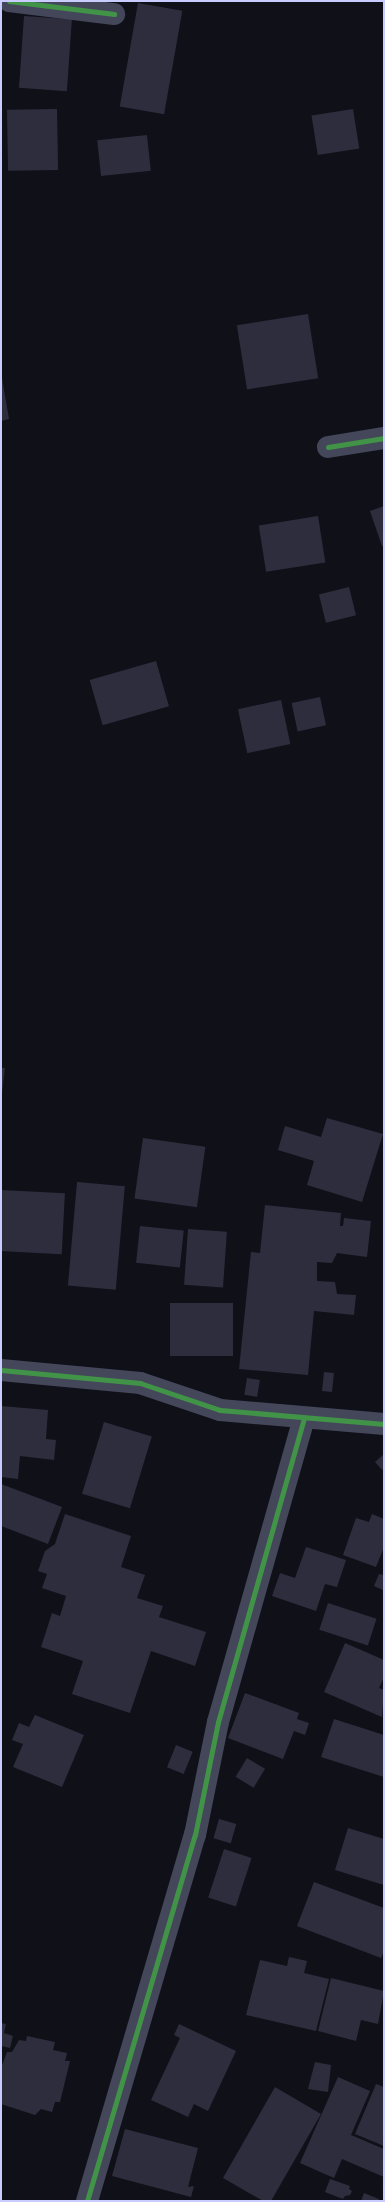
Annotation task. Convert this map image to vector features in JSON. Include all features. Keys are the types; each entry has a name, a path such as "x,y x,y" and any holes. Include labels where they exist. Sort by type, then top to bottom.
{"street":[{"path":"9,1 114,14"},
{"path":"328,447 384,438"},
{"path":"1,1370 140,1383 220,1410 304,1419 384,1424"},
{"path":"87,2201 195,1835 218,1722 304,1419"}],"building":[{"path":"138,3 182,11 164,114 120,106"},
{"path":"24,16 72,19 67,91 19,88"},
{"path":"57,109 58,170 8,171 7,110"},
{"path":"353,109 359,149 318,155 312,116"},
{"path":"147,135 151,171 101,176 97,140"},
{"path":"308,314 318,378 247,389 237,325"},
{"path":"1,372 9,419 1,421"},
{"path":"384,506 384,546 382,546 370,511"},
{"path":"318,516 325,562 266,572 259,525"},
{"path":"349,587 356,615 326,623 319,594"},
{"path":"156,661 169,706 103,725 90,680"},
{"path":"320,697 326,725 298,731 292,703"},
{"path":"281,700 290,744 247,753 238,709"},
{"path":"1,1068 5,1068 2,1093 1,1093"},
{"path":"327,1118 383,1134 362,1202 307,1185 314,1161 278,1150 285,1126 321,1137"},
{"path":"143,1138 205,1147 197,1207 135,1198"},
{"path":"77,1182 125,1186 116,1290 68,1286"},
{"path":"1,1190 65,1193 62,1254 1,1251"},
{"path":"265,1205 341,1213 340,1226 343,1226 344,1218 371,1221 367,1257 337,1253 332,1263 317,1262 317,1281 335,1282 337,1294 356,1295 354,1315 314,1311 308,1375 239,1369 251,1252 260,1253"},
{"path":"140,1226 184,1231 180,1267 136,1263"},
{"path":"188,1229 227,1232 223,1288 184,1285"},
{"path":"170,1303 233,1303 233,1356 170,1356"},
{"path":"324,1372 334,1373 332,1392 322,1391"},
{"path":"247,1378 260,1380 257,1397 244,1395"},
{"path":"1,1406 48,1410 46,1439 56,1440 54,1460 20,1456 18,1479 1,1477"},
{"path":"104,1422 152,1437 130,1508 82,1494"},
{"path":"384,1454 384,1468 382,1470 375,1462"},
{"path":"1,1484 62,1507 48,1544 1,1526"},
{"path":"65,1514 131,1536 121,1567 145,1575 137,1598 163,1606 159,1617 206,1632 195,1666 151,1651 130,1713 72,1694 83,1661 41,1647 52,1613 60,1616 66,1596 42,1588 47,1574 38,1571 45,1551 55,1544"},
{"path":"372,1514 384,1519 384,1547 376,1567 343,1555 356,1518 369,1522"},
{"path":"306,1547 346,1560 337,1587 325,1584 316,1611 272,1596 280,1573 295,1578"},
{"path":"379,1574 384,1575 383,1590 374,1586"},
{"path":"328,1603 377,1619 368,1645 319,1630"},
{"path":"345,1643 384,1660 384,1677 379,1688 384,1690 382,1717 324,1692"},
{"path":"245,1693 299,1713 297,1719 309,1723 305,1735 294,1731 283,1759 228,1738"},
{"path":"35,1715 84,1735 62,1787 13,1767 23,1744 12,1740 19,1723 29,1727"},
{"path":"334,1719 384,1735 384,1777 321,1757"},
{"path":"176,1745 193,1752 184,1774 167,1767"},
{"path":"247,1758 265,1769 254,1788 236,1777"},
{"path":"219,1819 236,1824 231,1843 213,1838"},
{"path":"348,1828 384,1839 384,1885 335,1870"},
{"path":"224,1849 252,1858 236,1906 208,1898"},
{"path":"314,1882 384,1908 384,1951 381,1958 297,1926"},
{"path":"289,1957 307,1961 304,1973 329,1979 316,2031 246,2015 260,1960 287,1966"},
{"path":"331,1978 384,1991 378,2024 361,2020 356,2041 318,2031"},
{"path":"1,2023 6,2024 4,2033 13,2036 10,2048 1,2046"},
{"path":"179,2024 236,2051 208,2111 194,2104 188,2117 151,2100 180,2038 174,2035"},
{"path":"27,2036 55,2042 53,2050 67,2053 65,2061 70,2061 60,2102 55,2102 52,2112 41,2109 35,2115 1,2104 1,2068 7,2052 12,2052 19,2040 26,2041"},
{"path":"315,2062 331,2065 328,2092 308,2089"},
{"path":"338,2077 370,2091 351,2135 384,2149 384,2177 342,2159 334,2178 300,2163"},
{"path":"376,2084 384,2087 384,2146 355,2134"},
{"path":"275,2087 321,2114 271,2201 263,2201 223,2178"},
{"path":"125,2129 198,2148 188,2187 194,2186 191,2197 112,2176"},
{"path":"330,2179 350,2186 349,2189 352,2191 350,2195 345,2196 343,2199 325,2192"},
{"path":"364,2193 379,2199 378,2201 361,2201"}],"cycle path":[{"path":"9,1 114,14"},
{"path":"328,447 384,438"},
{"path":"1,1370 140,1383 220,1410 384,1424"},
{"path":"87,2201 195,1835 218,1722 304,1419"}]}
